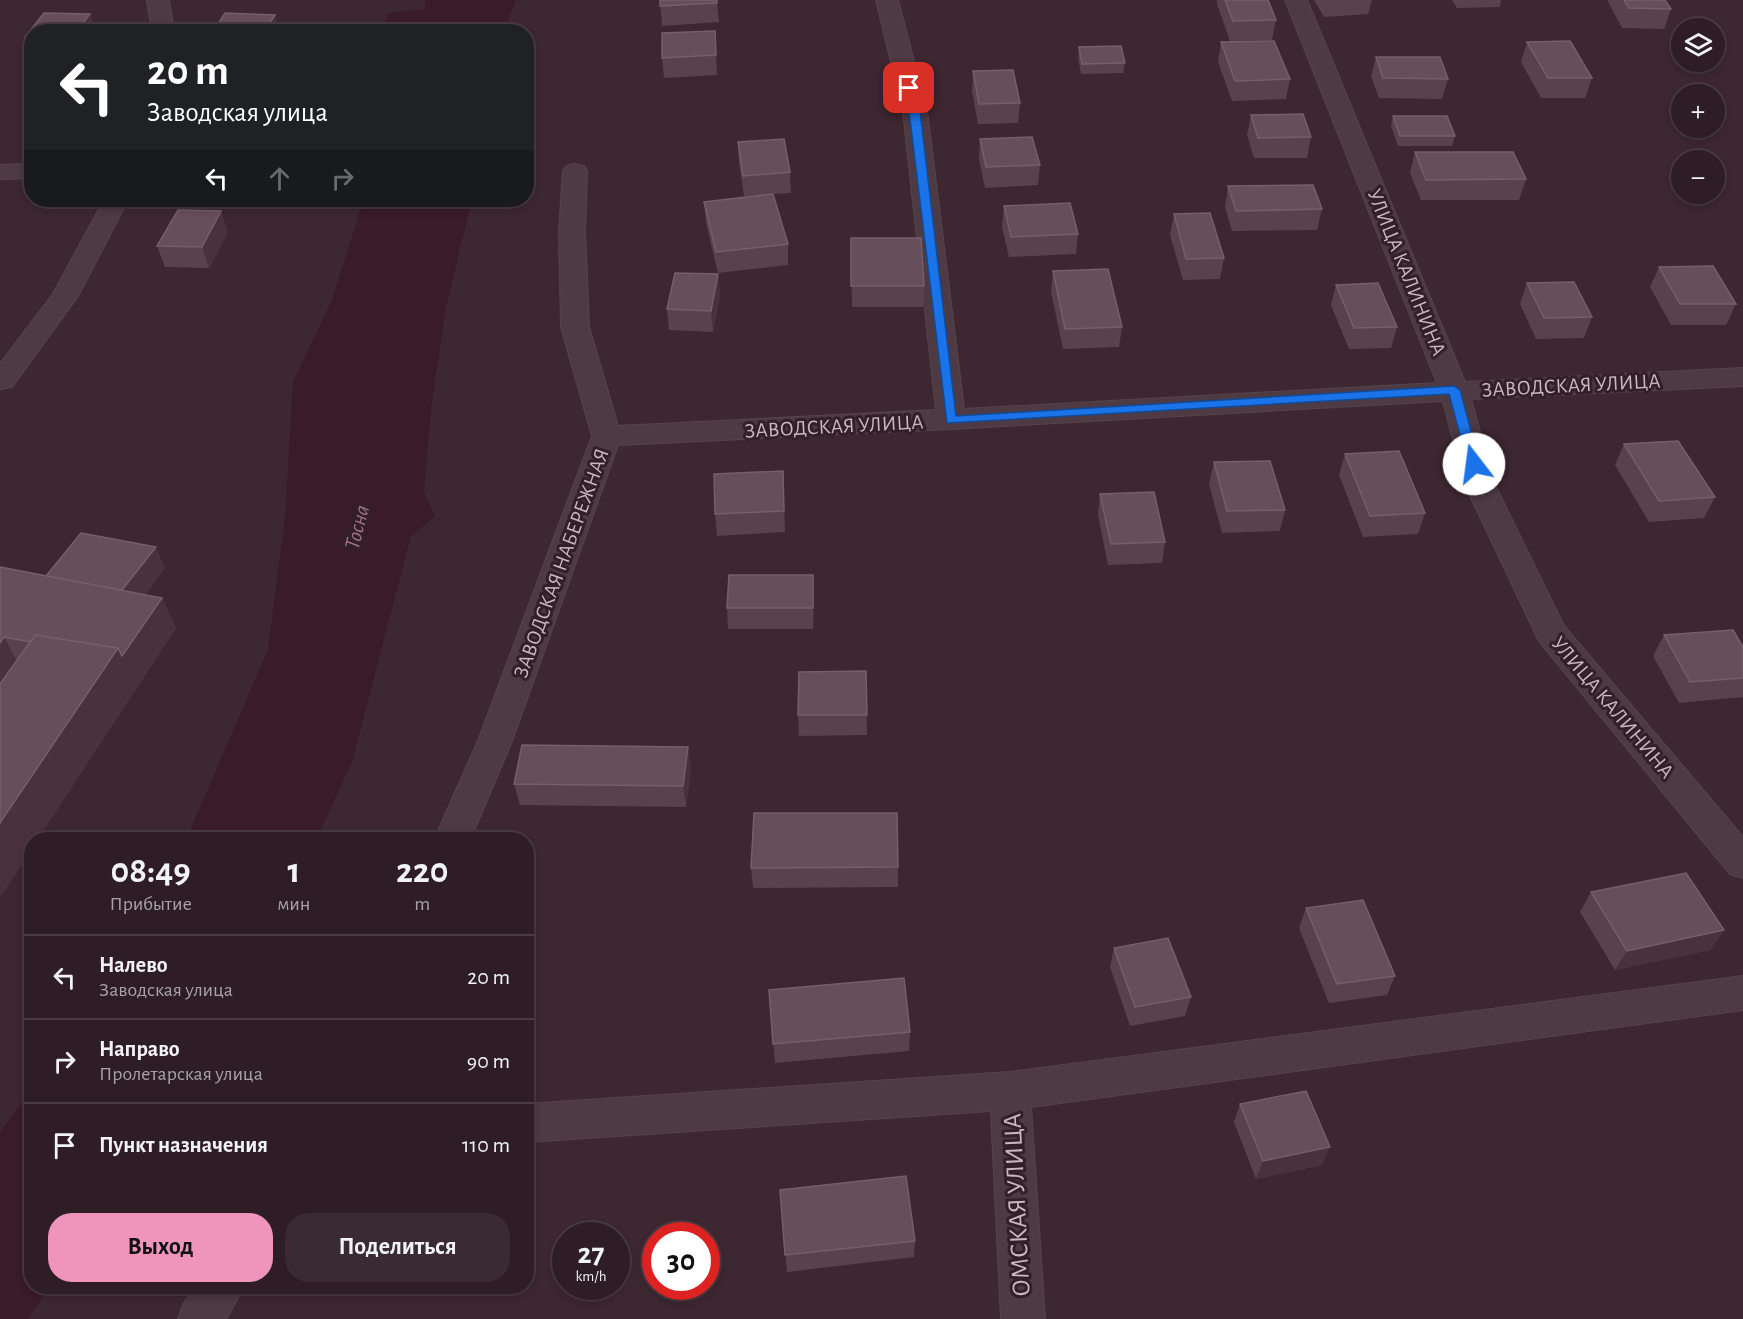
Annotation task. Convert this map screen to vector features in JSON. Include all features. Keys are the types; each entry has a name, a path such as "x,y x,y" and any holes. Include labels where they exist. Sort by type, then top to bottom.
{"street":[{"path":"158,0 162,24"},
{"path":"887,0 915,111 951,420"},
{"name":"УЛИЦА КАЛИНИНА","path":"1296,0 1454,390 1479,483 1551,633 1743,863"},
{"path":"0,172 24,171"},
{"name":"ЗАВОДСКАЯ НАБЕРЕЖНАЯ","path":"455,832 495,741 607,436 575,327 572,231 575,171"},
{"path":"2,381 65,296 112,207"},
{"name":"ЗАВОДСКАЯ УЛИЦА","path":"607,436 951,420 1454,390 1743,377"},
{"path":"534,1122 1010,1091 1743,993"},
{"name":"ОМСКАЯ УЛИЦА","path":"1010,1091 1023,1319"},
{"path":"200,1319 217,1294"}],"water":[{"path":"425,0 516,0 507,24 385,24 389,13 426,9"},
{"name":"Тосна","path":"470,207 446,307 431,409 424,492 435,516 411,536 352,762 320,832 189,832 268,649 285,517 293,382 332,300 361,208"},
{"path":"24,1100 24,1294 45,1294 28,1319 0,1319 0,1132"}],"building":[{"path":"660,0 717,0 717,3 660,6"},
{"path":"1225,0 1268,0 1276,20 1233,21"},
{"path":"1624,0 1665,0 1671,9 1629,8"},
{"path":"44,13 90,14 82,24 35,24"},
{"path":"225,13 275,15 269,24 218,24"},
{"path":"715,31 716,55 662,58 662,33"},
{"path":"1274,41 1290,79 1235,81 1221,42"},
{"path":"1570,41 1592,78 1548,78 1527,42"},
{"path":"1121,46 1125,63 1082,64 1079,47"},
{"path":"1376,57 1440,57 1448,79 1383,78"},
{"path":"1013,70 1020,103 979,104 973,71"},
{"path":"1303,114 1311,137 1258,138 1251,115"},
{"path":"1393,116 1447,116 1455,136 1400,136"},
{"path":"1032,137 1040,165 986,167 980,139"},
{"path":"784,139 790,172 743,176 738,142"},
{"path":"1415,152 1513,152 1526,179 1426,180"},
{"path":"1313,185 1322,209 1236,211 1228,186"},
{"path":"773,194 788,244 716,252 704,202"},
{"path":"1070,203 1078,234 1011,237 1004,206"},
{"path":"178,210 221,211 202,247 157,246"},
{"path":"1210,213 1224,258 1186,259 1174,214"},
{"path":"851,238 921,238 924,286 851,286"},
{"path":"1713,266 1736,304 1680,304 1659,267"},
{"path":"1108,269 1122,327 1065,329 1053,271"},
{"path":"675,273 718,274 711,311 667,309"},
{"path":"1574,282 1592,317 1544,318 1527,283"},
{"path":"1378,283 1397,327 1354,328 1336,285"},
{"path":"1678,441 1715,497 1659,501 1624,444"},
{"path":"1399,451 1425,513 1370,516 1345,454"},
{"path":"1270,461 1285,510 1227,511 1214,462"},
{"path":"783,471 784,511 715,514 714,474"},
{"path":"1154,492 1165,542 1111,544 1100,494"},
{"path":"81,533 156,547 122,590 46,576"},
{"path":"0,567 162,598 122,656 118,648 35,635 31,642 4,637 0,643"},
{"path":"729,575 813,575 813,608 727,608"},
{"path":"1733,630 1743,647 1743,678 1690,682 1664,635"},
{"path":"35,635 118,648 0,823 0,684"},
{"path":"866,671 867,715 798,715 799,672"},
{"path":"522,745 688,747 683,786 514,784"},
{"path":"754,813 897,813 898,867 751,868"},
{"path":"1686,873 1724,930 1627,951 1591,892"},
{"path":"1363,900 1395,976 1337,984 1306,908"},
{"path":"1168,938 1191,997 1135,1007 1114,948"},
{"path":"904,978 910,1032 773,1044 769,990"},
{"path":"1306,1091 1330,1147 1263,1161 1240,1104"},
{"path":"906,1176 915,1241 785,1255 780,1190"}],"route":[{"path":"909,88 915,111 951,420 1454,390 1474,464"}]}
